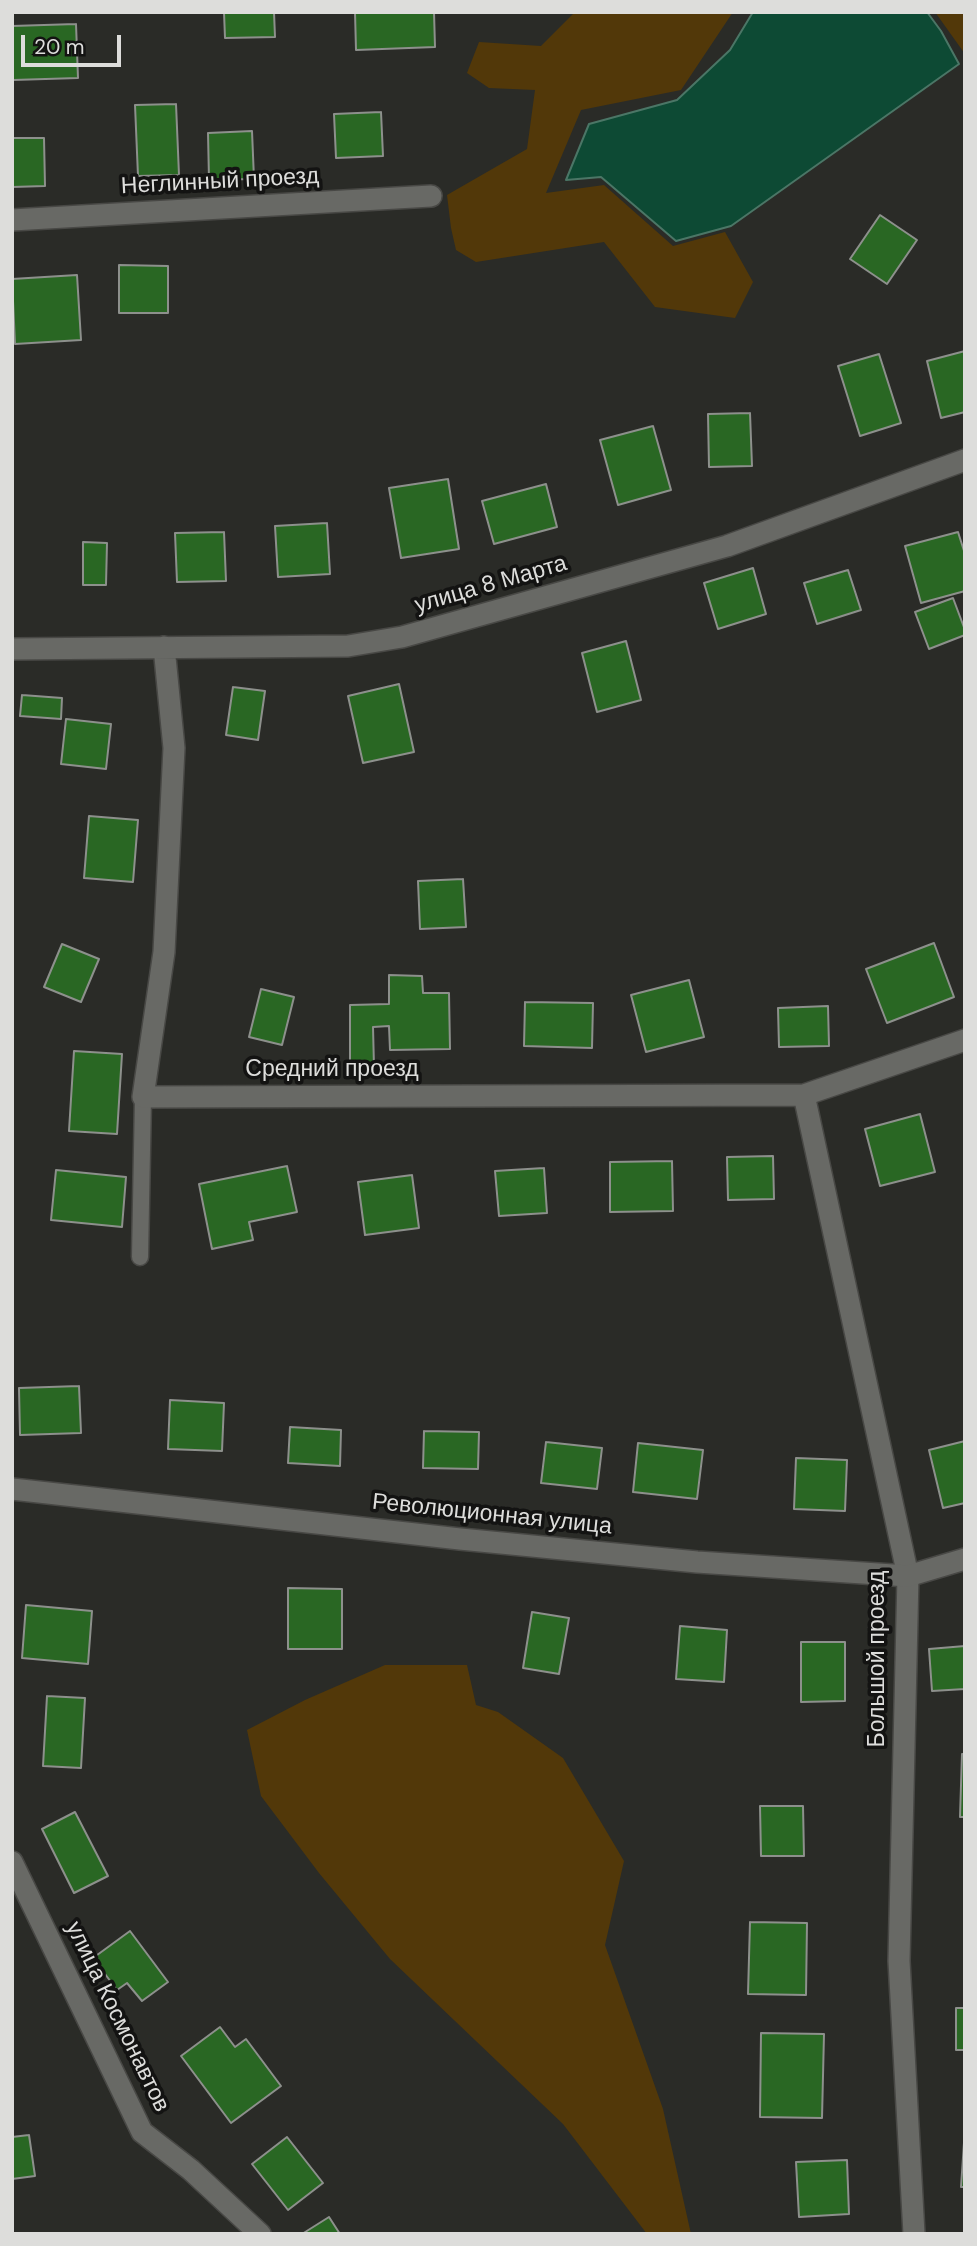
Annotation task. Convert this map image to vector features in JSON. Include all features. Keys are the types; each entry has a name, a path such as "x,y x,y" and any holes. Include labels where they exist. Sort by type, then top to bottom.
{"street":[{"name":"Неглинный проезд","path":"12,220 431,196"},
{"name":"улица 8 Марта","path":"12,649 348,646 402,637 726,546 965,460"},
{"path":"143,1097 164,952 174,748 164,647"},
{"name":"Средний проезд","path":"143,1097 804,1095 965,1040"},
{"name":"Большой проезд","path":"804,1095 908,1576 899,1961 914,2234"},
{"name":"Революционная улица","path":"12,1489 460,1539 697,1562 908,1576 965,1559"},
{"name":"улица Космонавтов","path":"12,1862 142,2132 191,2169 260,2234"}],"lane":[{"path":"140,1257 143,1097"}],"shaded area":[{"path":"575,12 733,12 681,90 581,110 546,193 604,185 673,246 725,232 753,282 735,318 655,307 604,242 476,262 456,250 447,195 527,149 535,90 489,88 467,73 479,42 541,46"},
{"path":"753,12 927,12 959,64 731,226 676,241 601,177 566,180 589,124 677,100 730,50"},
{"path":"935,12 965,12 965,54"},
{"path":"385,1665 467,1665 476,1705 498,1712 563,1758 624,1861 605,1945 663,2109 691,2234 647,2234 563,2124 390,1959 319,1873 261,1796 247,1730 305,1700"}],"building":[{"path":"224,12 274,12 275,37 225,38"},
{"path":"355,12 434,12 435,47 356,50"},
{"path":"76,24 78,78 13,80 12,26"},
{"path":"176,104 179,175 138,176 135,105"},
{"path":"381,112 383,156 336,158 334,114"},
{"path":"252,131 254,179 209,180 208,133"},
{"path":"12,138 44,138 45,186 12,187"},
{"path":"880,215 917,240 887,284 850,259"},
{"path":"119,265 168,266 168,313 119,313"},
{"path":"77,275 81,340 15,344 12,279"},
{"path":"965,351 965,412 941,418 927,361"},
{"path":"879,354 901,423 860,436 838,366"},
{"path":"750,413 752,466 709,467 708,414"},
{"path":"653,426 671,490 618,505 600,440"},
{"path":"448,479 459,549 401,558 389,488"},
{"path":"546,484 557,527 494,544 482,501"},
{"path":"327,523 330,574 278,577 275,526"},
{"path":"224,532 226,581 177,582 175,533"},
{"path":"958,532 965,554 965,591 921,603 905,546"},
{"path":"83,542 107,543 106,585 83,585"},
{"path":"753,568 766,614 718,629 704,583"},
{"path":"848,570 861,610 817,624 804,583"},
{"path":"953,598 965,635 929,649 915,612"},
{"path":"626,641 641,700 597,712 582,653"},
{"path":"399,684 414,752 363,763 348,696"},
{"path":"233,687 265,691 258,740 226,735"},
{"path":"22,695 62,698 61,719 20,716"},
{"path":"66,719 111,724 106,769 61,764"},
{"path":"89,816 138,820 133,882 84,878"},
{"path":"463,879 466,927 420,929 418,881"},
{"path":"934,943 954,997 887,1023 866,969"},
{"path":"62,944 99,959 81,1002 44,987"},
{"path":"389,975 422,976 423,993 449,993 450,1049 390,1050 389,1026 373,1027 374,1067 350,1068 350,1005 389,1004"},
{"path":"689,980 704,1037 646,1052 631,995"},
{"path":"261,989 294,997 282,1045 249,1037"},
{"path":"525,1002 593,1003 592,1048 524,1046"},
{"path":"828,1006 829,1046 779,1047 778,1008"},
{"path":"74,1051 122,1054 117,1134 69,1131"},
{"path":"920,1114 935,1172 880,1186 865,1129"},
{"path":"773,1156 774,1199 728,1200 727,1157"},
{"path":"672,1161 673,1211 610,1212 610,1162"},
{"path":"287,1166 297,1212 249,1222 253,1240 212,1249 199,1184"},
{"path":"544,1168 547,1213 499,1216 495,1171"},
{"path":"56,1170 126,1177 122,1227 51,1220"},
{"path":"412,1175 419,1228 365,1235 358,1182"},
{"path":"79,1386 81,1433 20,1435 19,1388"},
{"path":"170,1400 224,1403 222,1451 168,1449"},
{"path":"290,1427 341,1430 340,1466 288,1463"},
{"path":"424,1431 479,1432 478,1469 423,1468"},
{"path":"965,1441 965,1503 943,1508 929,1450"},
{"path":"546,1442 602,1448 597,1489 541,1483"},
{"path":"638,1443 703,1450 697,1499 633,1492"},
{"path":"796,1458 847,1460 845,1511 794,1509"},
{"path":"288,1588 342,1589 342,1649 288,1649"},
{"path":"26,1605 92,1611 88,1664 22,1658"},
{"path":"532,1612 569,1618 559,1674 523,1668"},
{"path":"680,1626 727,1630 724,1682 676,1679"},
{"path":"801,1642 845,1642 845,1701 801,1702"},
{"path":"965,1646 965,1689 932,1691 929,1649"},
{"path":"47,1696 85,1698 81,1768 43,1766"},
{"path":"962,1754 965,1754 965,1817 960,1817"},
{"path":"760,1806 803,1806 804,1856 761,1856"},
{"path":"75,1812 108,1876 74,1893 42,1829"},
{"path":"750,1922 807,1923 806,1995 748,1994"},
{"path":"130,1931 168,1982 142,2001 127,1983 117,1990 93,1958"},
{"path":"956,2008 965,2008 965,2050 956,2050"},
{"path":"220,2027 235,2047 246,2039 281,2086 231,2123 181,2056"},
{"path":"761,2033 824,2034 822,2118 760,2117"},
{"path":"965,2128 965,2187 961,2187"},
{"path":"29,2135 35,2176 12,2179 12,2137"},
{"path":"287,2137 323,2183 288,2210 252,2164"},
{"path":"847,2160 849,2214 799,2217 796,2162"},
{"path":"329,2217 340,2234 302,2234"}]}
